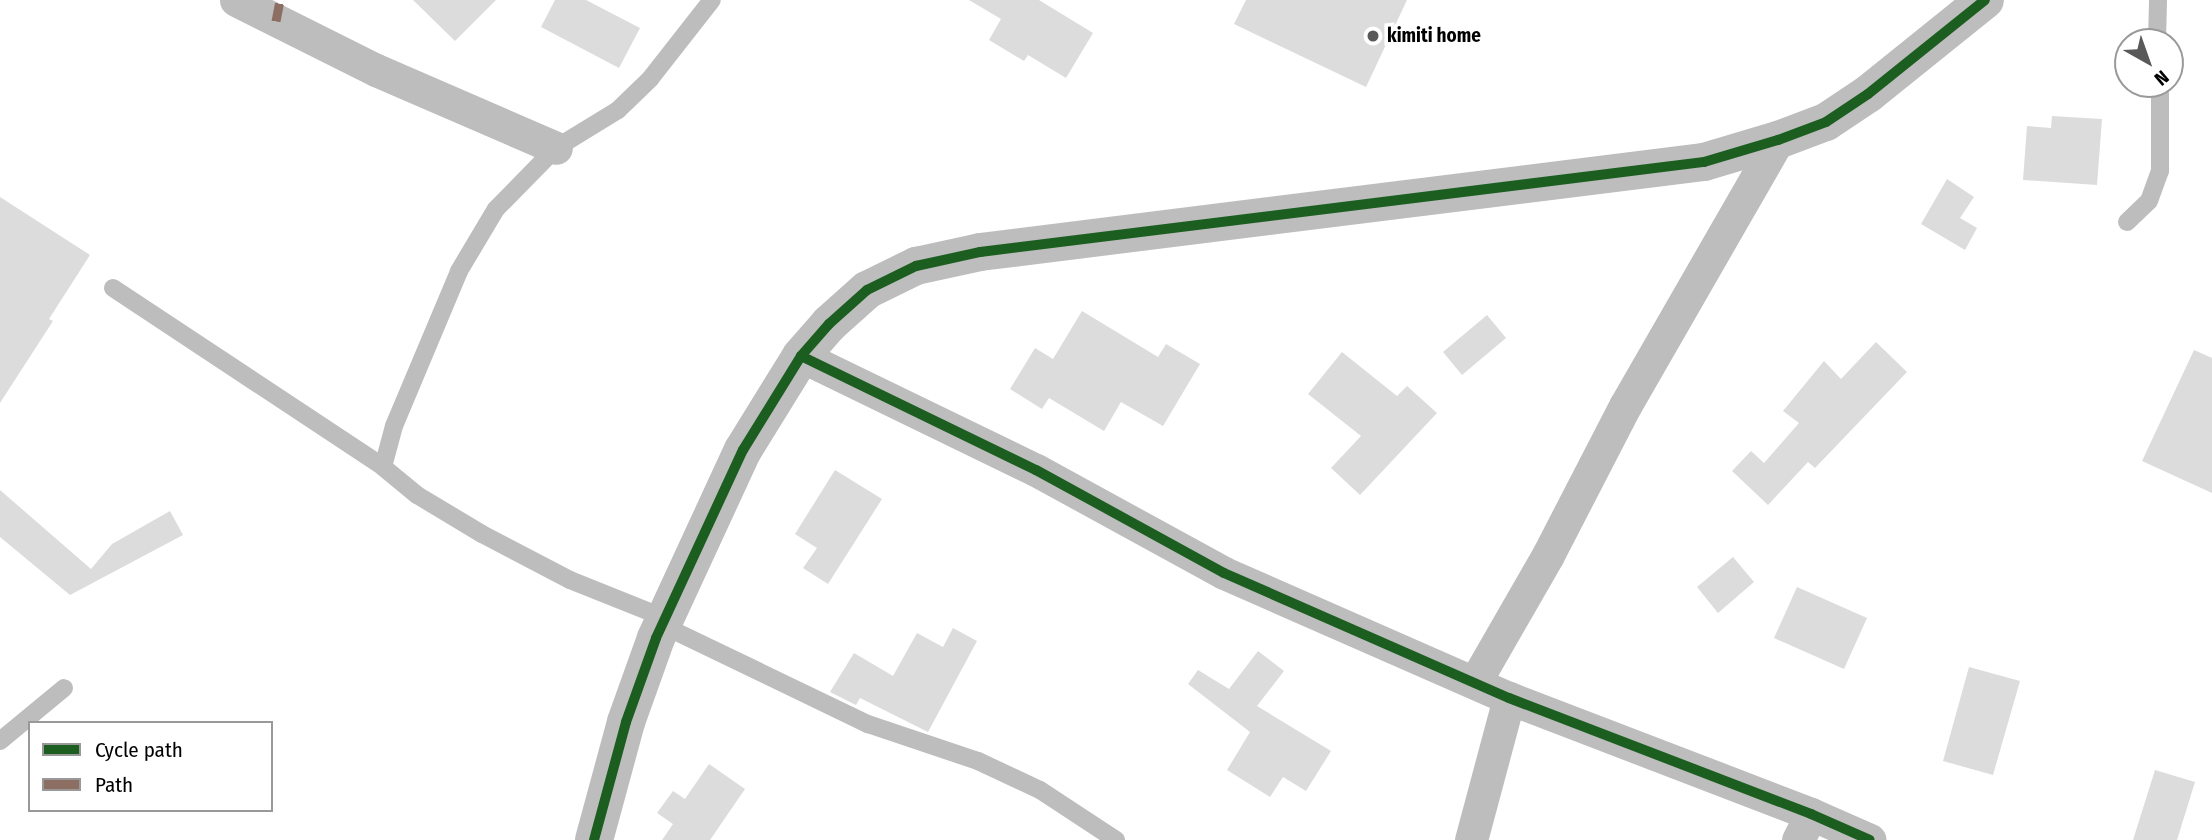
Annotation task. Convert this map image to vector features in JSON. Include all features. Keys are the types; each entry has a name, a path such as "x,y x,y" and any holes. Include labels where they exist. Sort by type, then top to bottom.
{"street":[{"path":"236,0 376,70 556,148"},
{"path":"594,840 626,722 663,621 743,450 801,356 829,324 867,290 929,263 980,252 1704,162 1778,141 1826,122 1868,94 1985,0"},
{"path":"1475,682 1548,555 1625,406 1778,141"},
{"path":"801,356 1036,471 1224,573 1805,827 1870,840"},
{"path":"1471,840 1509,698"}],"lane":[{"path":"383,467 394,426 459,271 496,209 556,148 618,110 650,79 708,10 712,0"},
{"path":"2157,28 2158,0"},
{"path":"2127,222 2149,201 2160,171 2160,98"},
{"path":"113,288 383,467 417,495 482,534 570,580 663,621 868,724 978,761 1040,790 1116,840"},
{"path":"0,741 64,688"}],"building":[{"path":"413,0 496,0 455,41"},
{"path":"555,0 586,0 640,28 619,68 541,27"},
{"path":"969,0 1039,0 1093,33 1066,78 1028,55 1024,61 989,40 1001,19"},
{"path":"1246,0 1407,0 1366,87 1234,24"},
{"path":"2052,116 2102,119 2097,185 2023,180 2027,126 2051,128"},
{"path":"1947,179 1974,197 1960,218 1977,228 1965,250 1921,224"},
{"path":"0,197 90,255 49,319 53,321 0,403"},
{"path":"1082,311 1158,357 1166,344 1200,364 1163,426 1121,402 1104,431 1049,398 1042,409 1010,389 1035,348 1053,359"},
{"path":"1487,315 1506,338 1462,375 1443,352"},
{"path":"1876,342 1907,372 1815,468 1808,462 1768,505 1732,471 1751,451 1764,463 1799,423 1783,411 1824,361 1841,379"},
{"path":"2194,350 2212,358 2212,493 2142,461"},
{"path":"1342,352 1397,396 1407,386 1437,413 1360,495 1331,468 1361,436 1308,394"},
{"path":"835,470 882,499 828,584 803,568 817,548 795,534"},
{"path":"0,490 91,569 112,544 170,511 183,535 70,595 0,537"},
{"path":"1733,557 1754,582 1718,613 1697,587"},
{"path":"1797,587 1867,618 1844,669 1774,638"},
{"path":"953,628 977,641 928,732 860,698 856,705 830,692 854,653 893,676 917,633 943,647"},
{"path":"1258,651 1284,671 1257,706 1331,751 1306,791 1283,777 1270,797 1227,770 1250,732 1188,684 1198,670 1229,689"},
{"path":"1969,667 2020,681 1993,775 1943,761"},
{"path":"709,764 745,789 710,840 662,840 673,824 657,813 673,791 685,799"},
{"path":"2155,770 2195,782 2177,840 2133,840"}],"marked path":[{"path":"276,21 280,0"}],"cycle path":[{"path":"594,840 626,722 656,638 743,450 801,356 829,324 867,290 916,266 980,252 1704,162 1778,140 1826,122 1868,94 1985,0"},
{"path":"801,356 1036,470 1224,573 1509,698 1811,814 1870,840"}],"place":[{"name":"kimiti home","path":"1373,36"}]}
